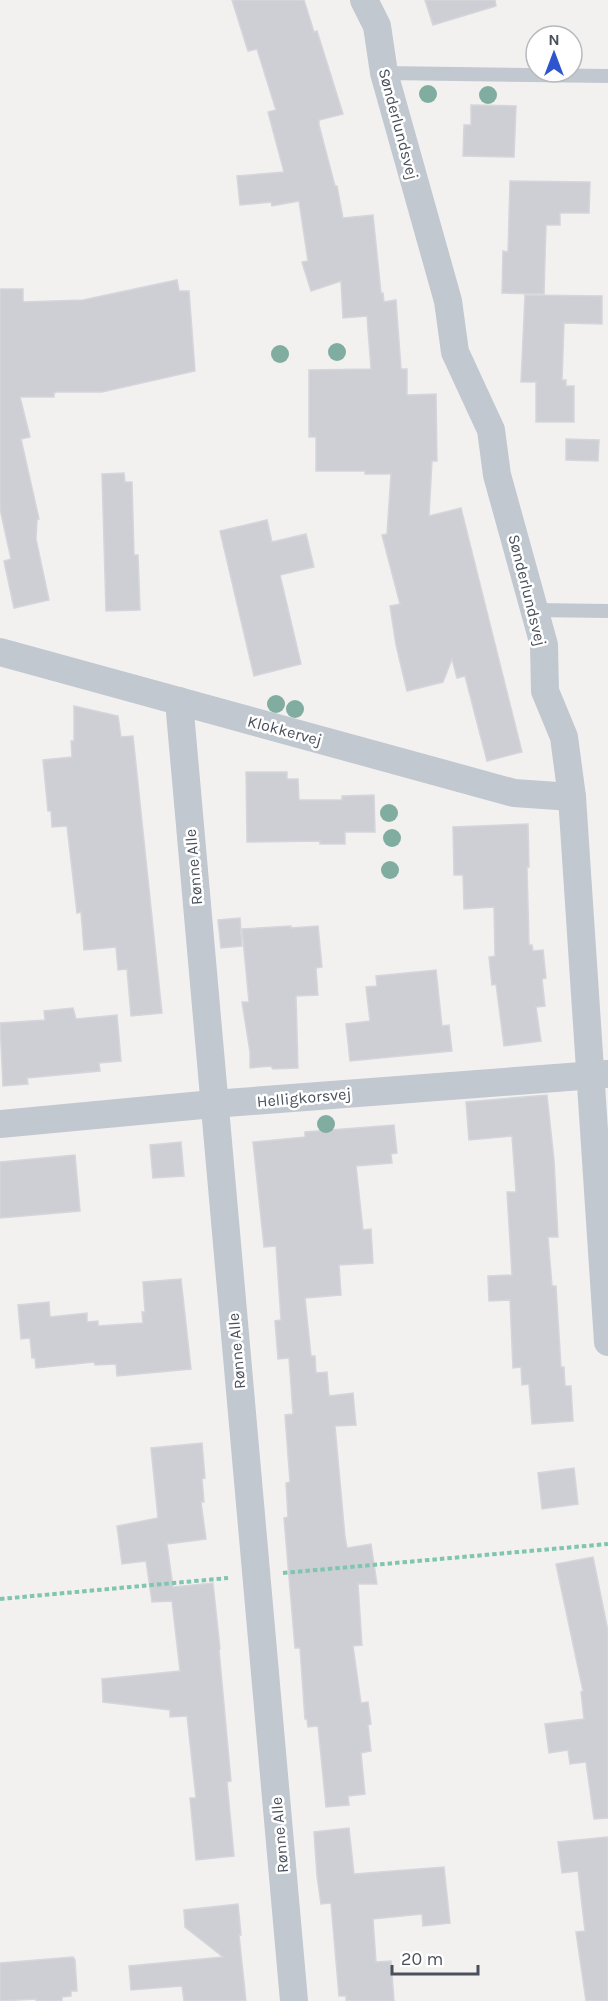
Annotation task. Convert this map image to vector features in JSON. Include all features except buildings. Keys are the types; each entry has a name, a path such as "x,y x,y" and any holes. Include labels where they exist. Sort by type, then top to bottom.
{"street":[{"name":"Sønderlundsvej","path":"364,0 377,26 384,73 448,301 455,352 491,429 497,475 544,645 545,691 564,737 599,1074 608,1342"},
{"name":"Klokkervej","path":"0,652 514,793 572,797"},
{"name":"Rønne Alle","path":"179,701 294,2001"},
{"name":"Helligkorsvej","path":"0,1124 213,1104 599,1074"}],"lane":[{"path":"384,73 608,76"},
{"path":"535,610 608,611"}],"path":[{"path":"0,1599 608,1544"}]}
